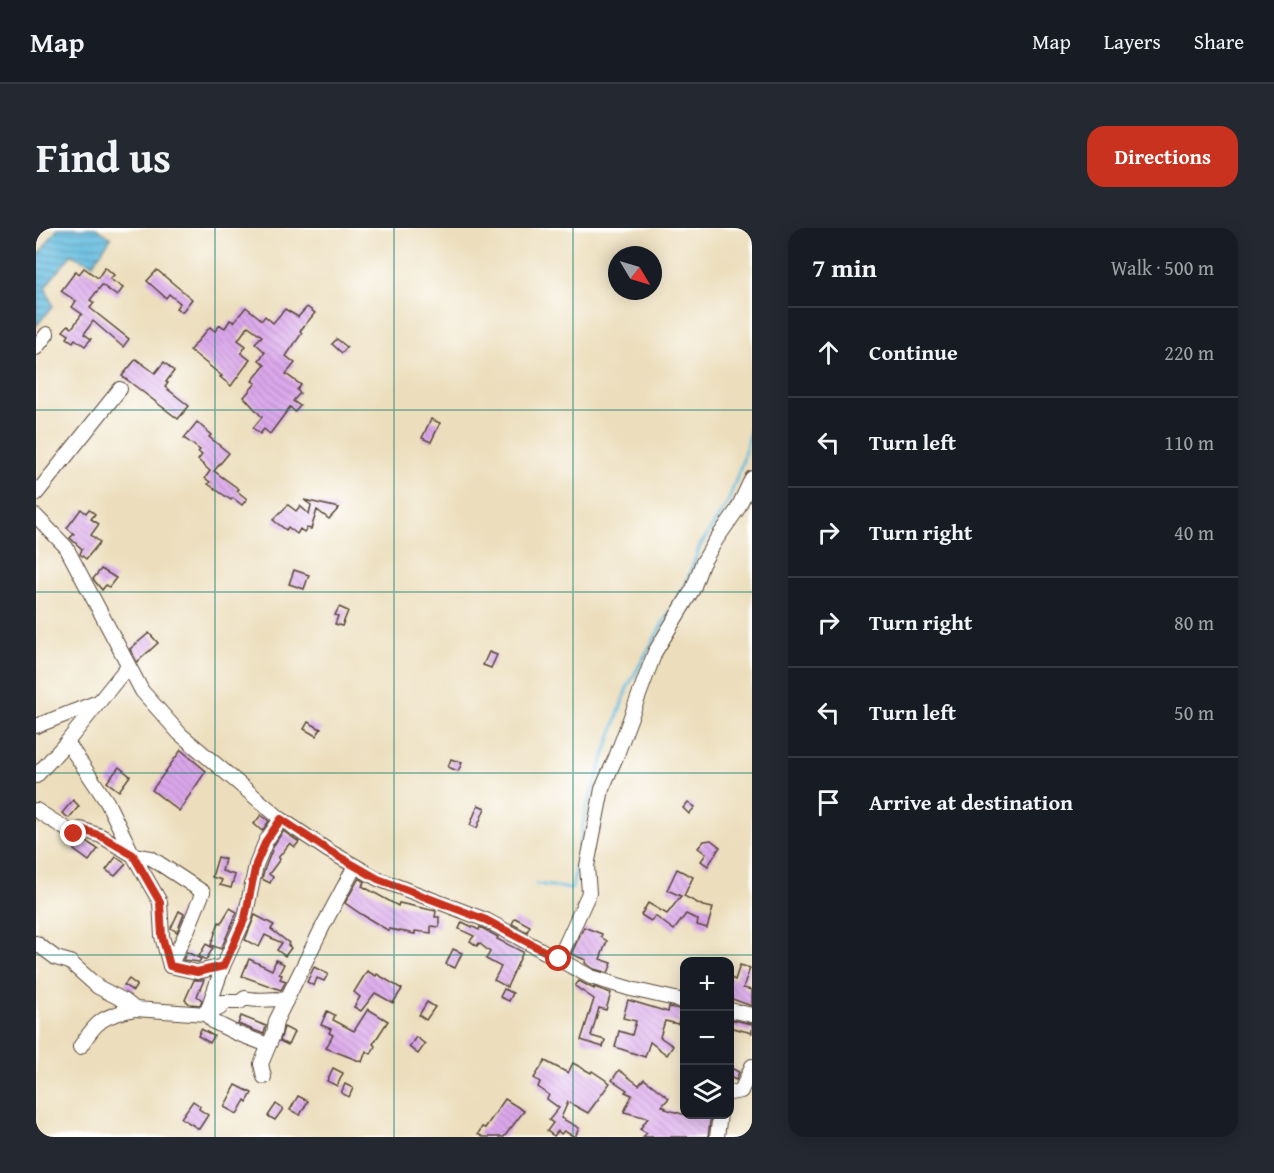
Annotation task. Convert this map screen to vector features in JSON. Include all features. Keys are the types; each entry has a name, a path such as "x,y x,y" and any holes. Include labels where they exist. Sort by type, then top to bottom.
{"street":[{"path":"36,348 47,334"},
{"path":"36,494 120,389"},
{"path":"559,959 589,893 587,866 602,789 655,652 693,589 702,564 737,510 752,478"},
{"path":"36,516 66,548 142,691 180,734 281,819 378,879 486,920 591,977 631,989 680,999"},
{"path":"36,776 67,742 128,666"},
{"path":"36,726 99,702"},
{"path":"67,742 107,802 133,855 160,902 162,936 170,966"},
{"path":"36,810 74,834 81,829 101,836 133,855 151,858 203,892 188,931 170,966"},
{"path":"206,1014 245,918 256,864 266,841 281,819"},
{"path":"264,1077 261,1064 274,1033 276,1021 322,926 355,866"},
{"path":"36,943 56,958 70,962 98,987 135,1009"},
{"path":"170,966 197,972 224,966"},
{"path":"80,1047 91,1029 110,1014 135,1009 206,1014 220,1008 223,1002 240,1002 245,998 255,1002 281,998 286,1001"},
{"path":"734,1011 752,1015"},
{"path":"206,1014 214,1022 268,1045"},
{"path":"741,1094 752,1066"},
{"path":"717,1137 719,1119"}],"water":[{"path":"58,228 96,228 111,238 93,264 71,255 45,287 53,306 36,326 36,258"}],"building":[{"path":"105,267 114,275 110,279 123,288 117,296 102,285 90,300 94,303 90,308 129,339 123,347 93,321 84,334 91,339 85,346 75,339 73,342 67,338 69,335 63,331 68,325 72,328 82,314 72,307 76,301 61,291 76,271 79,274 84,268 98,278"},
{"path":"157,270 192,299 182,312 176,308 180,303 169,294 166,298 147,281"},
{"path":"246,307 262,320 265,316 273,323 285,309 298,317 307,307 315,313 300,331 302,333 286,356 295,363 286,374 301,385 297,390 300,393 293,401 300,406 295,412 290,407 270,434 264,429 260,434 253,428 262,417 244,397 256,383 252,381 265,365 259,360 265,352 255,343 262,336 248,326 238,340 246,346 241,353 250,360 231,386 190,350 210,327 215,331 220,325 225,328 230,320 234,322"},
{"path":"337,339 347,347 342,353 332,344"},
{"path":"136,359 155,373 164,362 174,371 165,387 189,406 178,419 122,376"},
{"path":"431,419 440,423 431,442 422,438"},
{"path":"197,422 211,435 209,437 229,453 214,471 239,489 237,491 247,499 242,505 208,484 210,482 205,478 210,471 198,460 202,455 198,452 200,450 184,438"},
{"path":"304,500 339,508 329,519 317,510 311,529 307,528 304,532 300,529 297,534 288,527 286,530 273,520 288,505 296,511 300,506 309,514 311,505"},
{"path":"81,509 86,513 89,509 95,514 91,519 99,524 91,535 100,542 86,559 80,554 82,549 70,538 74,534 67,528"},
{"path":"101,569 116,578 109,587 106,585 102,590 93,579"},
{"path":"294,570 309,575 304,589 289,584"},
{"path":"339,607 348,611 342,626 335,624 338,616 335,615"},
{"path":"149,633 158,643 137,662 130,649"},
{"path":"489,652 497,655 491,668 483,665"},
{"path":"308,722 321,729 316,736 304,729"},
{"path":"181,750 206,771 179,811 152,790"},
{"path":"451,759 462,763 458,771 448,767"},
{"path":"119,767 130,776 119,791 107,782"},
{"path":"73,800 79,806 69,818 62,813"},
{"path":"688,802 695,807 689,814 683,808"},
{"path":"478,805 485,808 477,828 470,825"},
{"path":"261,815 269,821 262,831 254,824"},
{"path":"283,831 299,842 295,847 290,843 278,858 280,859 269,874 273,877 270,883 262,879 274,845"},
{"path":"82,839 98,849 89,861 74,850"},
{"path":"711,840 720,847 708,866 701,861 706,854 698,848 704,841"},
{"path":"116,857 126,864 115,876 106,870"},
{"path":"218,857 225,859 222,871 235,875 231,888 220,885 222,880 212,877"},
{"path":"677,869 693,877 684,896 703,906 713,908 707,928 697,925 698,920 686,914 674,930 655,916 651,921 641,915 648,903 667,914 681,896 667,890"},
{"path":"359,878 365,882 362,886 398,906 399,903 436,911 435,917 439,917 439,927 431,926 431,933 415,931 415,934 389,929 389,931 361,914 345,903"},
{"path":"230,908 237,912 221,949 211,945 219,922 221,923"},
{"path":"179,911 184,914 177,932 171,928"},
{"path":"255,915 274,925 271,929 289,943 291,948 285,956 277,950 282,943 265,935 259,947 245,940"},
{"path":"515,918 530,926 527,932 512,924"},
{"path":"462,922 479,930 480,927 498,937 497,939 523,952 507,987 494,980 501,967 486,959 490,952 479,943 477,946 470,941 474,936 459,929"},
{"path":"584,927 602,934 601,937 607,941 600,959 612,963 608,973 594,969 585,963 586,960 571,954"},
{"path":"206,944 213,948 206,960 199,956"},
{"path":"453,949 462,953 455,968 446,964"},
{"path":"187,952 201,959 199,962 183,960"},
{"path":"249,959 272,970 276,960 284,964 279,974 282,975 280,979 286,981 281,990 242,976"},
{"path":"740,965 750,968 743,988 752,990 752,1006 734,1000 735,980"},
{"path":"314,967 328,974 324,981 317,978 314,986 307,982"},
{"path":"367,971 376,976 377,974 402,989 393,1003 375,993 361,1011 354,1007 360,997 354,992"},
{"path":"129,979 137,985 133,991 124,985"},
{"path":"194,980 204,980 197,996 202,1000 200,1005 190,1004 185,1000"},
{"path":"579,981 594,989 594,987 611,993 606,1010 599,1008 591,1036 605,1040 603,1047 581,1040 594,999 575,986"},
{"path":"504,989 513,993 509,1001 500,997"},
{"path":"628,1000 668,1012 669,1007 680,1009 678,1024 665,1021 660,1037 673,1046 667,1055 650,1042 645,1057 615,1047 619,1031 632,1035 636,1021 623,1018"},
{"path":"427,1002 435,1007 426,1020 419,1015"},
{"path":"368,1009 388,1021 373,1044 375,1046 371,1054 366,1051 362,1062 326,1048 333,1035 329,1033 331,1029 321,1025 327,1011 335,1015 333,1020 354,1031"},
{"path":"241,1016 266,1026 264,1034 238,1024"},
{"path":"734,1020 752,1024 752,1033 734,1028"},
{"path":"284,1027 294,1032 288,1045 280,1041"},
{"path":"201,1029 214,1036 210,1043 198,1036"},
{"path":"416,1037 425,1044 418,1054 409,1047"},
{"path":"545,1061 568,1073 573,1063 591,1073 592,1071 610,1083 588,1113 568,1102 561,1118 579,1128 575,1137 564,1131 561,1134 558,1131 554,1136 547,1131 553,1123 549,1120 559,1108 547,1099 549,1095 538,1087 540,1082 534,1078"},
{"path":"333,1068 343,1073 337,1086 327,1081"},
{"path":"619,1070 639,1085 644,1079 669,1098 662,1106 680,1113 680,1119 710,1119 708,1137 643,1137 647,1133 640,1129 648,1118 624,1112 632,1095 612,1080"},
{"path":"734,1070 739,1072 736,1080 734,1079"},
{"path":"345,1084 353,1088 349,1097 341,1093"},
{"path":"236,1085 252,1093 237,1114 224,1107"},
{"path":"298,1096 308,1101 300,1115 290,1110"},
{"path":"505,1099 524,1111 504,1137 483,1137 478,1134 482,1127 485,1128"},
{"path":"193,1101 208,1115 199,1129 181,1118"},
{"path":"276,1104 283,1109 275,1120 268,1116"}],"waterway":[{"path":"536,884 572,889 585,813 627,688 688,578 700,546 728,502 743,460 752,423"}],"route":[{"path":"74,834 81,829 101,836 133,855 160,902 162,936 170,966 197,972 224,966 245,918 256,864 266,841 281,819 329,851 378,879 486,920 559,959"}]}
